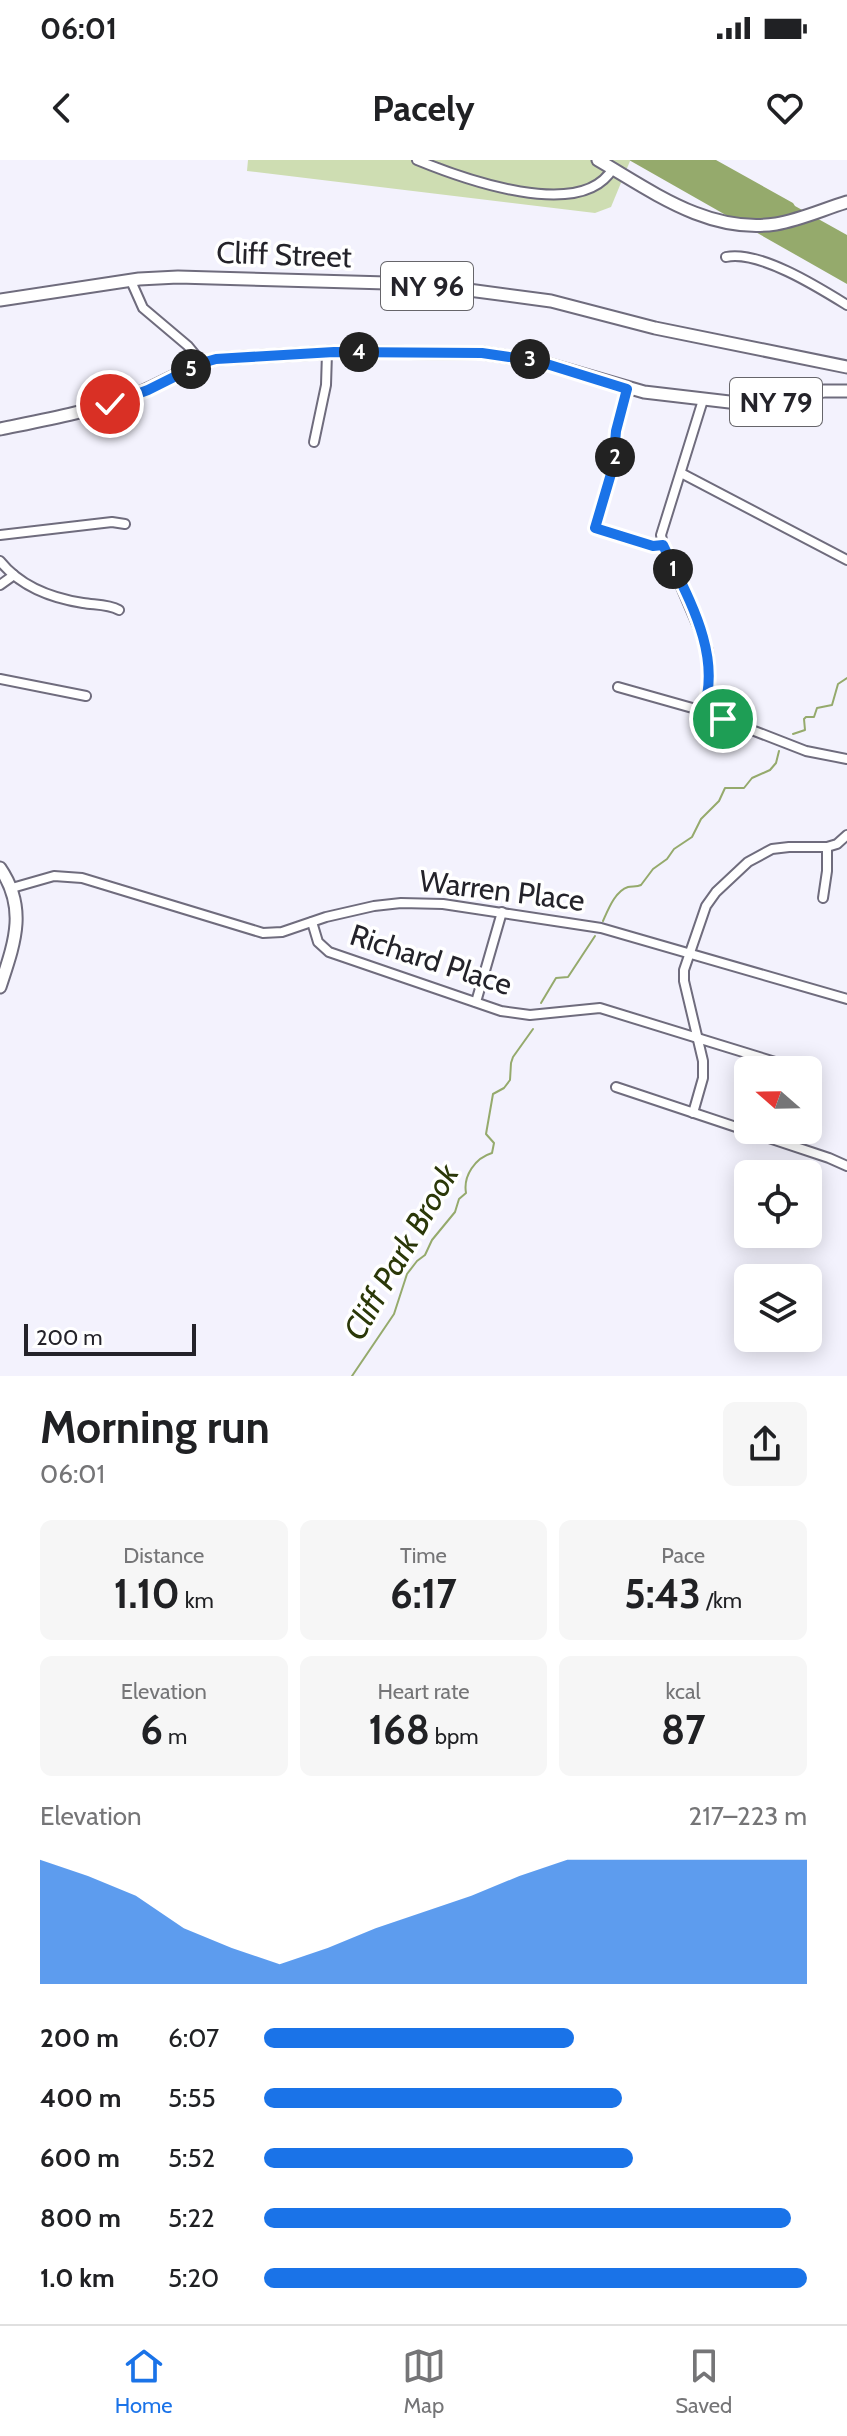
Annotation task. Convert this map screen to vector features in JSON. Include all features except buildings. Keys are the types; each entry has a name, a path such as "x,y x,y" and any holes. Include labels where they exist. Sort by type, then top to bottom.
{"main road":[{"path":"598,160 689,212 718,222 771,224 847,202"},
{"name":"Cliff Street","path":"0,300 131,281 187,277 398,284 551,301 655,328 847,367"},
{"name":"NY 79","path":"0,429 67,416 111,403 148,390 202,363 236,357 448,352 506,355 552,365 627,389 759,404 824,391 847,391"},
{"path":"0,868 12,888 16,903 16,927 0,987"}],"street":[{"path":"417,160 500,187 543,194 585,191 603,182 613,168"},
{"path":"726,257 749,257 804,281 847,305"},
{"path":"131,281 143,308 195,353 202,363"},
{"path":"314,442 326,385 327,353"},
{"path":"627,389 616,431 613,467 595,528 653,546 663,545"},
{"path":"703,400 661,535 708,650 709,693 703,711"},
{"path":"681,473 847,560"},
{"path":"0,535 112,522 125,524"},
{"path":"0,561 28,585 55,596 119,610"},
{"path":"0,585 14,575"},
{"path":"0,679 86,696"},
{"path":"618,687 703,711 794,747 847,759"},
{"path":"693,1113 704,1069 684,970 703,911 711,898 754,857 781,847 827,847 837,844 847,835"},
{"path":"823,898 827,847"},
{"name":"Warren Place","path":"12,888 41,878 69,876 91,880 257,932 282,932 353,910 401,903 502,912 601,928 847,999"},
{"path":"476,1002 502,912"},
{"name":"Richard Place","path":"312,922 318,942 329,952 501,1011 524,1015 600,1008 756,1056"},
{"path":"616,1087 847,1166"}],"shaded area":[{"path":"248,160 630,161 611,207 595,213 247,171"},
{"path":"629,160 716,160 793,203 847,235 847,284"}],"waterway":[{"name":"Cliff Park Brook","path":"793,734 805,730 804,719 814,717 817,708 832,705 838,684 847,678"},
{"name":"Cliff Park Brook","path":"603,921 619,892 641,885 674,849 692,837 701,819 719,801 725,788 744,788 752,778 770,770 776,763 779,751"},
{"name":"Cliff Park Brook","path":"541,1003 556,978 568,977 595,936"},
{"name":"Cliff Park Brook","path":"352,1376 394,1314 407,1274 425,1255 432,1240 455,1212 459,1199 466,1193 466,1180 472,1168 492,1153 494,1143 486,1134 493,1094 510,1080 513,1057 533,1029"}],"route":[{"path":"110,404 216,359 334,352 506,355 552,365 627,389 616,431 613,467 595,528 653,546 663,545 708,650 709,693 703,711 723,719"}]}
